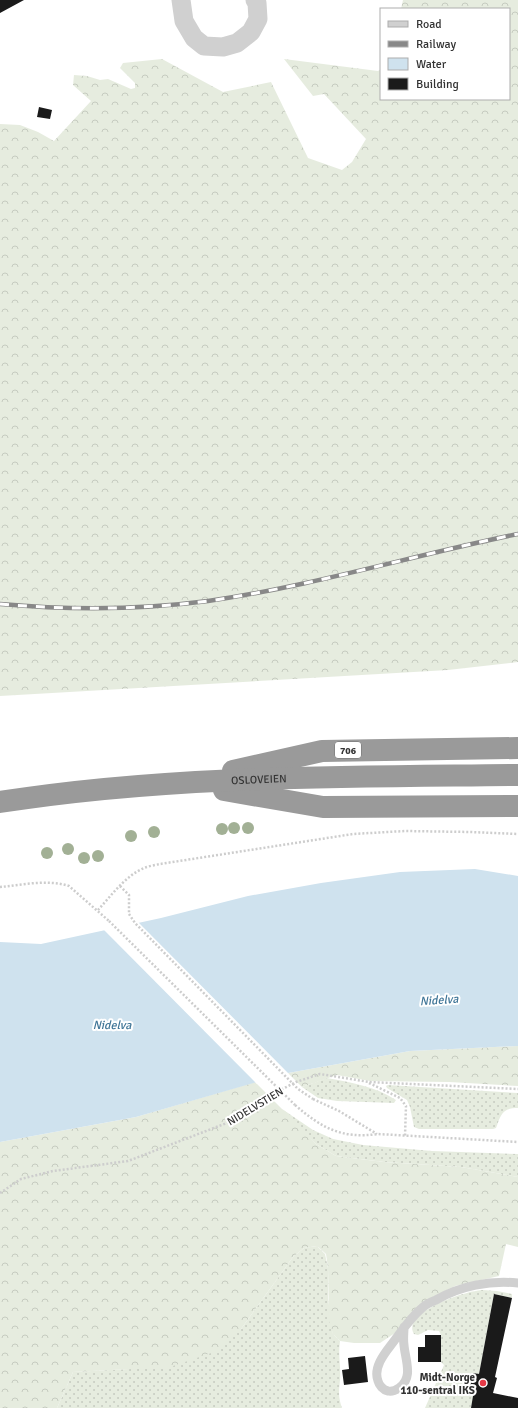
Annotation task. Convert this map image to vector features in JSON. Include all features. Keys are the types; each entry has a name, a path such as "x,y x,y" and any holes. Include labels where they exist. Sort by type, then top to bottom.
{"highway":[{"name":"706","path":"181,782 322,751 518,748"},
{"name":"OSLOVEIEN","path":"0,802 76,792 181,782 323,777 518,775"},
{"path":"181,782 323,807 518,806"}],"street":[{"path":"181,0 184,21 194,38 204,46 223,48 237,43 251,32 258,19 257,3 255,0"}],"lane":[{"path":"404,1327 404,1347 408,1372 407,1379 401,1387 389,1391 380,1385 377,1379 377,1370 382,1359 404,1327 423,1307 454,1292 471,1286 487,1283 518,1283"}],"path":[{"path":"98,910 120,886 144,868 160,864 353,834 405,831 518,834"},
{"path":"0,887 38,884 62,884 69,886 98,910 295,1105 311,1119 323,1126 346,1134 362,1136 378,1134 518,1142"},
{"path":"120,886 129,895 129,914 135,923 298,1089 313,1099 339,1111 378,1134"},
{"name":"NIDELVSTIEN","path":"0,1193 21,1179 53,1171 128,1161 232,1121 269,1096 301,1079 320,1074 369,1082 518,1089"},
{"path":"369,1082 400,1098 406,1106 405,1136"}],"green space":[{"path":"403,0 518,0 518,662 448,670 0,696 0,124 20,125 38,132 54,141 91,101 73,85 74,75 87,76 100,80 108,79 131,89 135,88 135,83 120,68 123,63 162,59 223,92 271,82 308,158 342,170 352,162 366,139 324,94 313,96 284,59 378,71 380,70 380,100 510,100 510,8 401,8"},
{"path":"518,1046 518,1086 449,1082 370,1081 337,1075 302,1087 288,1073 410,1051"},
{"path":"327,1078 371,1088 396,1100 394,1103 337,1101 318,1098 302,1087"},
{"path":"255,1082 289,1114 316,1144 336,1156 384,1162 461,1167 518,1177 518,1247 506,1244 499,1276 455,1286 439,1294 395,1333 380,1343 354,1343 340,1341 333,1334 329,1321 328,1268 326,1254 317,1246 304,1248 293,1257 241,1329 220,1350 170,1367 73,1372 57,1408 0,1408 0,1142 136,1117"},
{"path":"386,1086 518,1093 518,1108 505,1111 496,1128 493,1129 419,1129 414,1127 407,1100 387,1088"},
{"path":"282,1109 313,1130 333,1139 363,1145 432,1151 518,1154 518,1177 461,1167 384,1162 336,1156 316,1144"},
{"path":"317,1246 325,1254 328,1268 328,1298 333,1334 340,1341 339,1394 342,1408 57,1408 73,1372 128,1369 241,1329 293,1257 304,1248"},
{"path":"482,1290 512,1294 512,1298 494,1294 479,1374 473,1373 468,1395 473,1396 471,1408 425,1408 444,1365 441,1362 441,1335 439,1331 428,1330 418,1335 414,1334 412,1327 415,1320 422,1313 441,1302 460,1295"}],"water":[{"name":"Nidelva","path":"475,869 518,876 518,1046 410,1051 288,1073 136,1117 0,1142 0,942 41,944 161,918 248,896 321,883 400,872"}],"pier":[{"path":"137,921 289,1075 257,1084 103,929"}],"building":[{"path":"0,0 24,0 0,13"},
{"path":"39,107 52,110 50,119 37,117"},
{"path":"494,1294 512,1298 493,1393 518,1398 518,1408 471,1408 473,1396 468,1395 473,1373 479,1374"},
{"path":"425,1335 441,1335 441,1362 418,1362 418,1347 425,1347"},
{"path":"365,1356 368,1382 344,1385 342,1370 349,1369 348,1358"}],"railway":[{"path":"0,604 104,608 156,606 208,601 247,595 325,579 518,534"}],"place":[{"name":"Midt-Norge 110-sentral IKS","path":"483,1383"}]}
